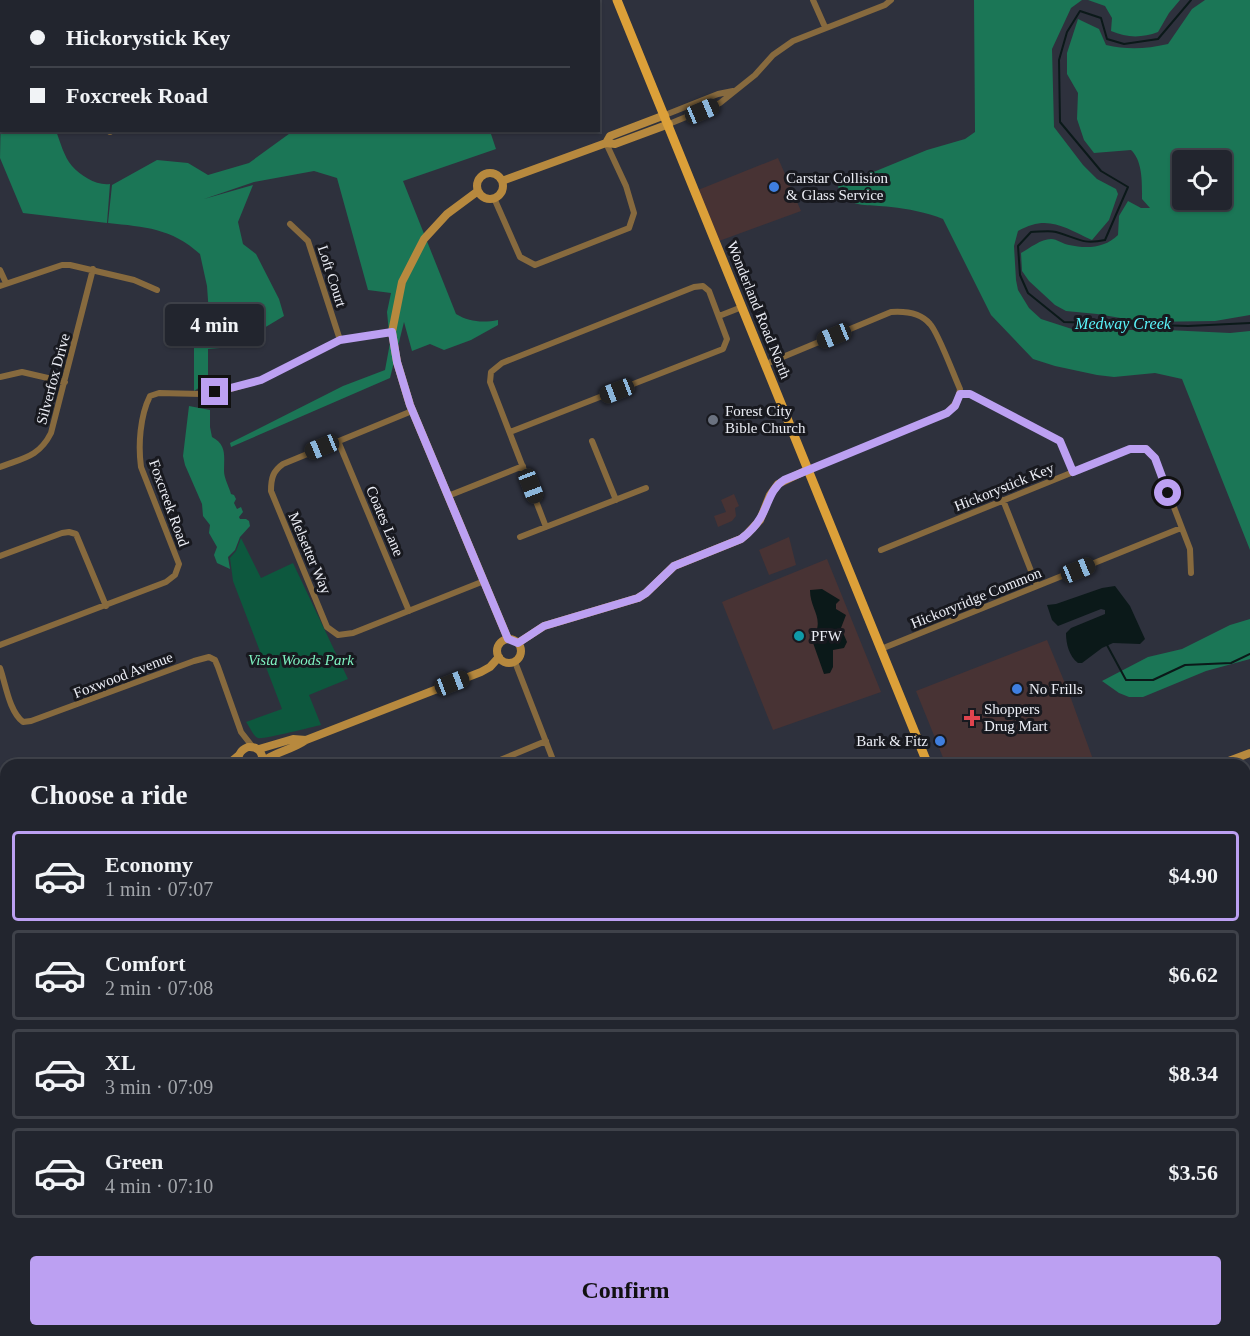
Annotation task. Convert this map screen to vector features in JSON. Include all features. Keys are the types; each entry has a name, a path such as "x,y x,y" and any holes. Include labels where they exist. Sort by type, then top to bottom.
{"main road":[{"name":"Wonderland Road North","path":"617,0 926,759"}],"street":[{"path":"813,0 825,27"},
{"path":"502,182 606,143 615,144 720,103 755,75 773,55 793,41 891,0"},
{"path":"606,143 610,136 718,94 734,91"},
{"path":"494,198 520,257 535,265 629,228 634,213 626,186 606,143"},
{"path":"486,174 497,175 502,182 500,194 494,198 484,197 478,191 478,183 486,174"},
{"path":"478,191 447,214 424,239 402,282 392,332 397,362 412,411 508,639 518,643 521,650 515,662 506,663 499,657 498,648 508,639"},
{"name":"Loft Court","path":"290,224 308,241 340,340"},
{"path":"0,270 3,284 62,265 70,265 134,280 157,290"},
{"name":"Silverfox Drive","path":"0,467 35,454 51,433 93,269"},
{"path":"510,432 723,349 727,339 709,291 703,286 698,286 502,363 493,369 489,376 510,432 546,527"},
{"path":"719,316 742,307"},
{"path":"518,643 544,626 638,598 674,566 741,539 760,520 770,495 778,484 947,413 955,406 960,394 931,324 918,315 903,311 891,312 766,364"},
{"name":"Foxcreek Road","path":"0,645 166,582 175,575 179,564 141,467 140,445 146,406 150,396 159,393 201,394 228,390 250,384 292,366 340,340 392,332"},
{"path":"0,377 22,372 65,382"},
{"path":"960,394 970,394 1060,441 1073,472"},
{"name":"Melsetter Way","path":"412,411 283,464 275,470 271,491 327,627 338,635 354,633 484,581"},
{"name":"Coates Lane","path":"338,441 409,611"},
{"path":"592,441 616,500"},
{"name":"Hickorystick Key","path":"881,550 1130,449 1146,449 1155,458 1191,553 1191,573"},
{"path":"448,496 523,466"},
{"path":"520,537 646,488"},
{"path":"1004,500 1037,586"},
{"name":"Hickoryridge Common","path":"881,649 1181,528"},
{"path":"0,556 62,533 76,534 105,606"},
{"name":"Foxwood Avenue","path":"0,668 14,711 23,722 31,722 209,657 215,660 218,667 241,732 255,748"},
{"path":"267,759 296,747 306,740 481,672 490,667 499,657"},
{"path":"515,662 553,759"},
{"name":"Foxwood Avenue","path":"240,753 241,732"},
{"path":"234,759 240,753 255,748 293,739 306,740"},
{"path":"502,759 546,741"},
{"path":"255,748 262,755 262,759"},
{"path":"240,753 240,759"},
{"path":"1234,759 1250,753"}],"shaded area":[{"path":"778,158 801,211 719,241 698,190"},
{"path":"734,494 739,506 735,508 736,516 732,521 718,527 714,516 726,512 721,500"},
{"path":"789,537 796,565 769,575 759,550"},
{"path":"827,559 881,692 773,730 722,602"},
{"path":"1115,586 1130,606 1145,639 1140,644 1113,643 1082,663 1078,663 1069,650 1066,633 1071,628 1105,614 1105,610 1101,609 1058,626 1052,620 1047,605"},
{"path":"822,589 840,600 836,604 836,609 846,615 841,628 847,642 844,648 833,650 833,667 830,673 824,674 812,640 818,620 810,590"},
{"path":"1047,640 1093,759 944,759 916,691"}],"green space":[{"path":"974,0 1082,0 1071,8 1052,49 1054,127 1083,165 1097,179 1116,189 1118,194 1109,220 1092,240 1064,227 1047,223 1038,223 1018,231 1014,246 1016,280 1018,290 1029,308 1041,319 1075,330 1230,333 1250,331 1250,550 1182,379 1155,373 1114,377 1097,375 1033,359 991,315 943,219 910,210 859,204 839,197 838,182 965,139 975,132"},
{"path":"1088,0 1180,0 1158,32 1134,36 1111,31 1112,18 1105,6"},
{"path":"1205,0 1250,0 1250,315 1215,321 1144,322 1066,311 1055,305 1029,281 1022,271 1021,253 1047,239 1076,246 1102,245 1118,235 1119,216 1128,201 1141,208 1150,208 1142,199 1140,166 1131,150 1094,153 1084,140 1077,119 1078,93 1067,74 1067,53 1078,19 1099,29 1106,45 1145,48 1168,44 1192,9"},
{"path":"1,132 56,132 67,158 76,170 95,182 110,184 107,223 23,213 0,158"},
{"path":"292,132 490,132 496,149 403,181 456,314 476,321 498,320 498,325 471,340 444,350 430,344 412,351 404,322 390,378 231,447 230,443 343,386 385,370 390,343 387,312 391,293 368,290 337,178 314,171 254,182 204,199 253,185 238,222 243,244 256,254 279,299 284,316 232,347 208,349 208,382 194,391 194,337 209,314 207,286 200,254 179,239 157,230 108,223 112,185 157,160 188,163 208,175 249,163"},
{"path":"189,406 210,410 212,437 217,440 224,451 224,471 231,494 236,499 234,503 237,509 241,507 243,512 240,519 249,521 250,526 228,557 230,569 217,563 214,555 217,547 209,533 210,525 203,516 202,504 185,465 183,456"},
{"name":"Vista Woods Park","path":"241,538 261,578 293,563 348,679 309,695 321,725 258,738 246,722 282,709 233,581 230,558 236,551"},
{"path":"1250,619 1250,659 1206,671 1143,697 1129,697 1102,681 1148,657 1182,649 1230,625"}],"waterway":[{"name":"Medway Creek","path":"1191,0 1158,39 1124,44 1107,39 1101,18 1080,11 1067,32 1059,60 1060,122 1101,171 1128,187 1105,240 1085,241 1053,231 1031,232 1018,246 1020,275 1028,293 1064,322 1188,326 1250,323"},
{"path":"1107,645 1126,680 1153,680 1185,665 1231,663 1250,654"}],"place":[{"name":"Carstar Collision & Glass Service","path":"774,187"},
{"name":"Forest City Bible Church","path":"713,420"},
{"name":"PFW","path":"799,636"},
{"name":"No Frills","path":"1017,689"},
{"name":"Shoppers Drug Mart","path":"972,718"},
{"name":"Bark & Fitz","path":"940,741"}],"route":[{"path":"215,392 261,380 340,340 392,332 397,362 410,405 508,639 518,643 528,635 554,622 638,598 674,566 741,539 760,520 773,490 784,480 947,413 955,406 960,394 970,394 1060,441 1073,472 1130,449 1146,449 1155,458 1168,493"}]}
